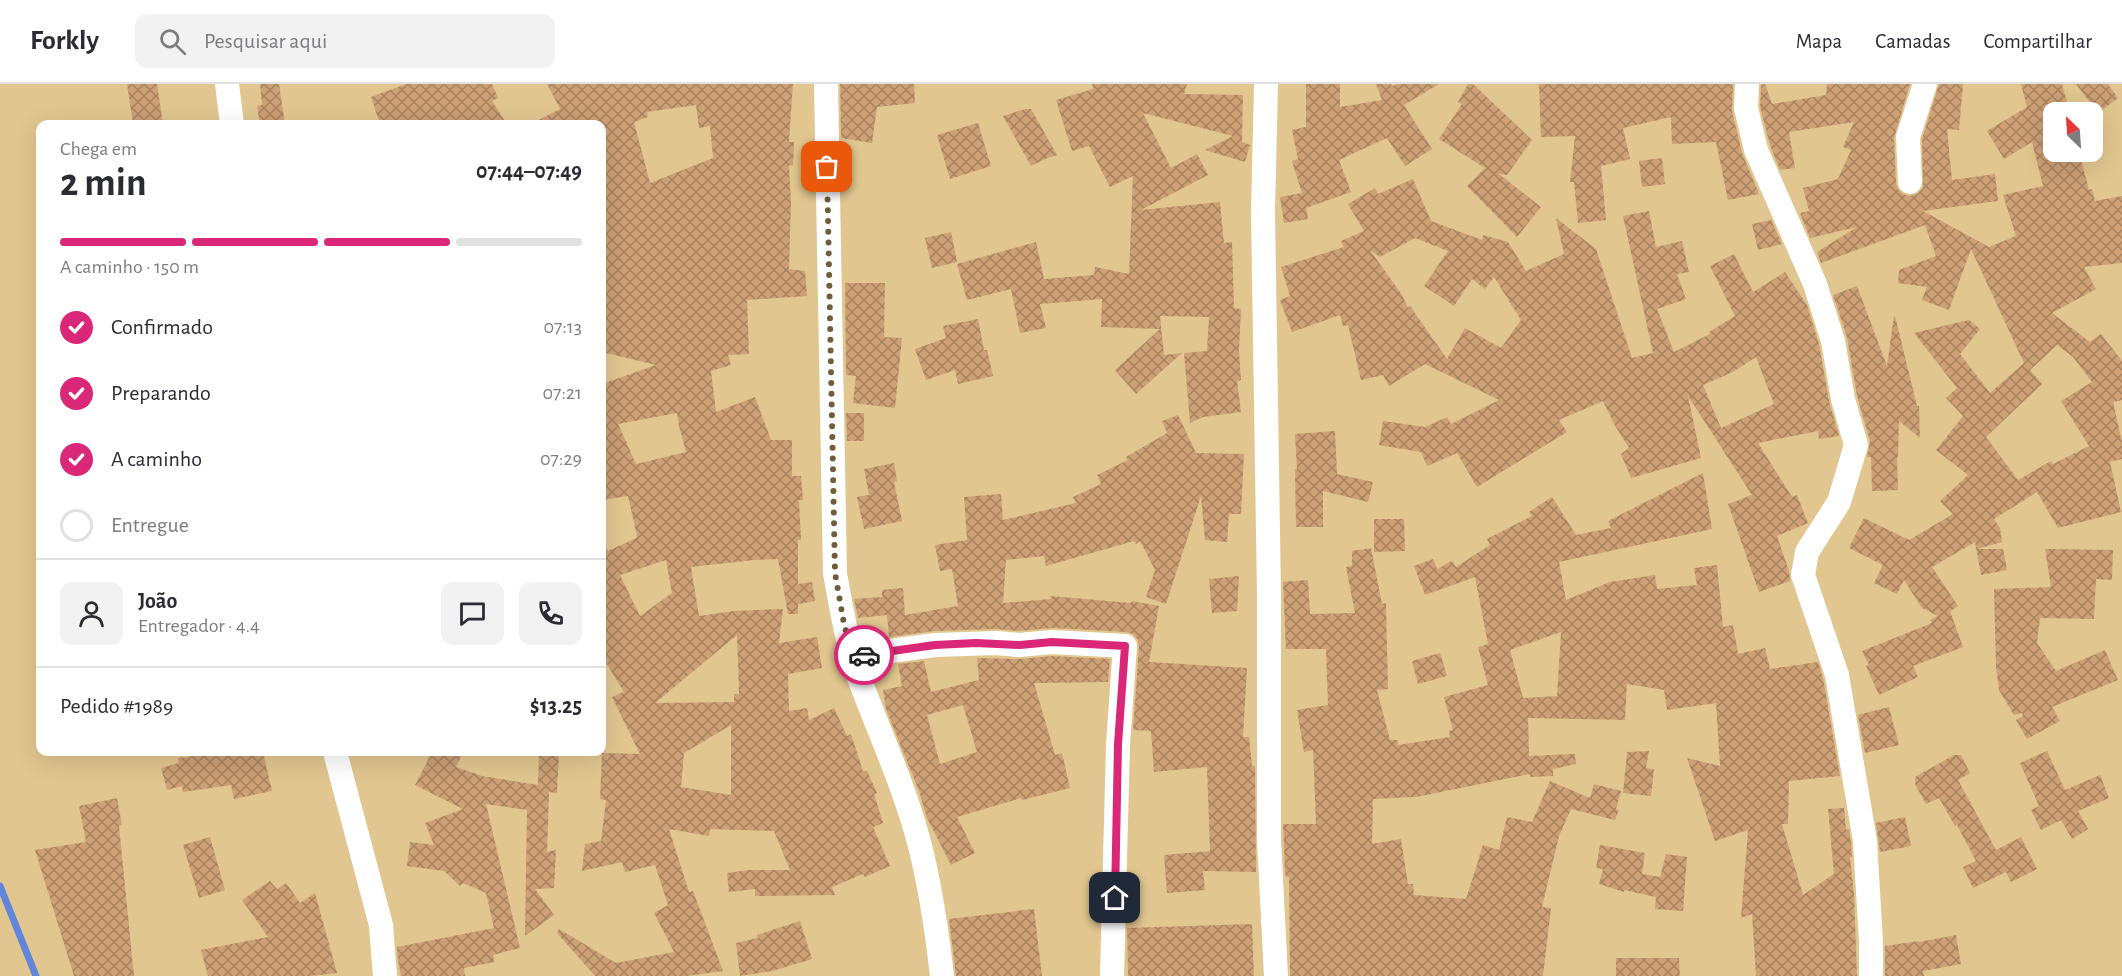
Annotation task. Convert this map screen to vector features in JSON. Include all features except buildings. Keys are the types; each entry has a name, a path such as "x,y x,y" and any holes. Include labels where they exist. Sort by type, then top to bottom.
{"street":[{"path":"227,84 232,120"},
{"path":"826,84 835,573 844,624 857,672 898,777 920,845 933,905 942,976"},
{"path":"1266,84 1263,212 1269,596 1269,840 1276,976"},
{"path":"1747,84 1746,108 1756,150 1815,284 1833,340 1843,399 1856,445 1839,502 1807,552 1803,575 1837,675 1865,841 1871,942 1870,976"},
{"path":"1910,182 1908,137 1925,84"},
{"path":"853,656 945,644 1020,645 1052,642 1125,646 1118,744 1112,976"},
{"path":"336,756 381,925 385,976"}],"waterway":[{"path":"0,886 36,976"}],"way so far":[{"path":"827,167 835,573 844,624 853,656 864,655"}],"route":[{"path":"864,655 935,645 976,643 1020,645 1052,642 1125,646 1118,744 1115,898"}]}
